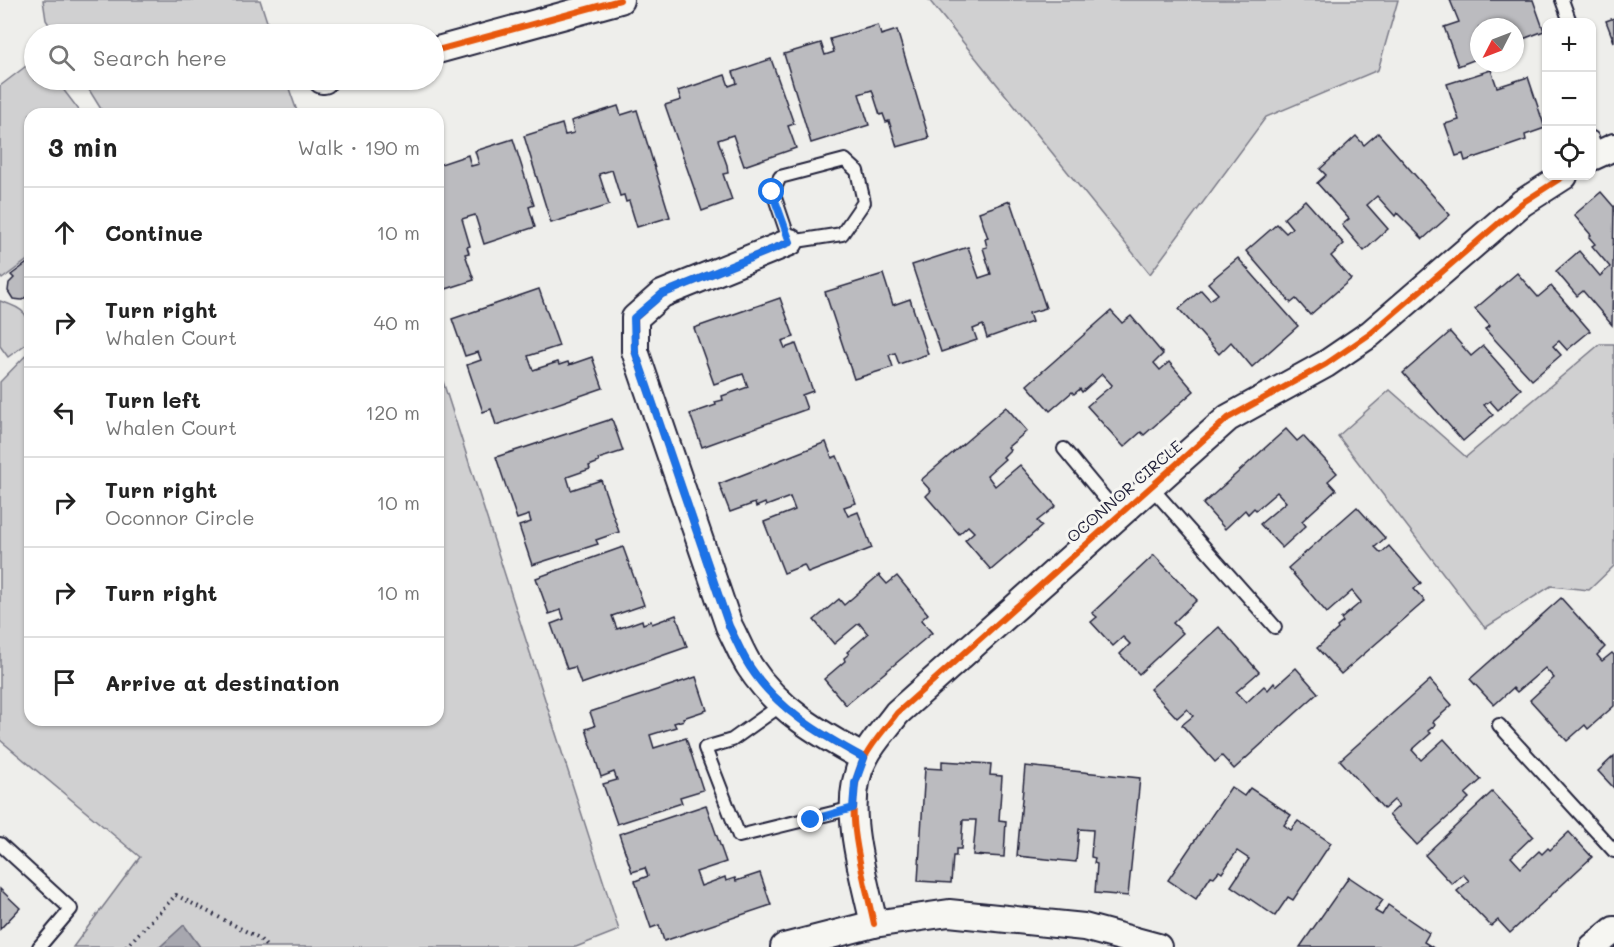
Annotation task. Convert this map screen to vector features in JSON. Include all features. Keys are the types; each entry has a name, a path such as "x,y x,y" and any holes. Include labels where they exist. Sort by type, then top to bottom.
{"street":[{"path":"444,48 620,0"},
{"name":"OCONNOR CIRCLE","path":"874,924 853,808 855,783 864,758 897,713 1228,418 1326,364 1370,334 1522,203 1558,180"},
{"path":"790,242 662,294 634,318 635,351 729,626 749,667 781,705 820,734 864,758"},
{"path":"784,947 874,924 949,913 1084,927 1158,947"},
{"path":"1593,947 1614,930"}],"lane":[{"path":"1562,0 1568,18"},
{"path":"845,160 856,171 864,202 842,234 790,242 772,192 780,177 845,160"},
{"path":"1064,449 1118,514"},
{"path":"1150,486 1275,627"},
{"path":"781,705 732,740 705,748 739,836 853,808"},
{"path":"1499,725 1614,851"},
{"path":"0,844 71,909 39,947"}],"path":[{"path":"126,947 176,895 259,938 267,947"}],"shaded area":[{"path":"43,0 260,0 268,24 49,24"},
{"path":"929,0 1398,0 1378,70 1266,117 1150,274"},
{"path":"24,68 24,90 64,90 77,108 24,108 24,262 2,279 0,276 0,86"},
{"path":"89,90 290,90 296,108 100,108"},
{"path":"0,301 24,313 24,345 8,357 0,346"},
{"path":"1600,344 1614,344 1614,566 1589,590 1551,586 1485,628 1338,436 1390,390 1466,457"},
{"path":"24,357 24,726 444,726 444,385 619,930 576,947 200,947 184,925 160,947 73,947 140,857 0,740 0,382"},
{"path":"184,925 200,947 160,947"}],"building":[{"path":"1450,0 1533,0 1542,32 1524,39 1524,18 1470,18 1470,61 1458,66 1444,27 1459,22"},
{"path":"1614,18 1614,42 1606,21"},
{"path":"878,25 881,35 897,30 929,138 897,147 889,121 886,122 883,114 880,115 872,90 859,94 869,125 811,143 784,54 821,43 825,55 834,52 830,39"},
{"path":"771,59 794,124 788,126 796,148 744,166 733,135 718,140 727,165 728,173 723,174 732,200 702,211 665,105 681,100 678,91 725,75 729,86 737,83 733,72"},
{"path":"1485,72 1492,72 1497,87 1528,77 1542,119 1542,129 1525,135 1526,140 1465,161 1463,154 1456,156 1445,124 1459,120 1447,84"},
{"path":"618,106 621,115 637,110 670,217 637,227 629,201 626,202 624,195 620,196 612,170 599,174 609,205 551,223 524,136 562,124 565,135 574,133 571,121"},
{"path":"1378,133 1450,215 1423,239 1397,213 1395,216 1377,196 1367,205 1388,229 1364,251 1342,225 1349,219 1317,183 1326,175 1320,169 1356,136 1364,145"},
{"path":"513,139 534,205 529,207 535,227 484,244 475,215 462,219 470,246 467,247 469,253 465,254 474,280 444,290 444,163 468,155 471,166 479,164 475,151"},
{"path":"1601,192 1614,207 1612,325 1583,291 1577,296 1556,271 1579,251 1600,276 1610,267 1592,246 1595,244 1589,237 1591,235 1574,215"},
{"path":"1305,200 1344,244 1331,256 1351,279 1310,315 1296,299 1291,303 1246,251 1277,224 1286,233 1292,228 1284,218"},
{"path":"1010,201 1046,308 1029,313 1032,322 987,338 983,325 973,329 977,340 941,352 912,265 968,247 979,278 991,274 983,248 987,247 985,239 988,238 979,212"},
{"path":"1238,258 1298,326 1252,367 1231,342 1219,354 1179,309 1201,290 1210,300 1218,294 1208,283"},
{"path":"24,265 24,298 22,300 13,299 8,291 9,283 14,278 11,275"},
{"path":"1517,273 1538,297 1551,286 1590,331 1567,350 1559,341 1553,346 1561,355 1532,380 1485,329 1490,326 1475,309"},
{"path":"883,274 893,305 910,299 928,354 899,364 895,353 889,355 893,367 854,379 825,292"},
{"path":"539,289 559,346 528,356 533,370 558,362 559,365 568,362 569,365 592,357 603,388 496,425 491,409 483,412 467,365 481,360 478,352 465,356 452,319"},
{"path":"780,298 794,337 782,341 785,348 796,344 813,391 802,395 807,409 702,447 690,414 716,405 715,402 723,400 722,396 748,387 743,374 714,384 694,328"},
{"path":"1111,311 1122,323 1131,316 1163,354 1154,363 1160,370 1169,362 1194,391 1144,435 1141,432 1124,447 1087,406 1112,385 1102,374 1082,392 1080,389 1074,394 1072,392 1050,411 1027,385"},
{"path":"1450,332 1471,356 1483,346 1521,389 1498,410 1490,401 1484,405 1493,415 1463,441 1403,373"},
{"path":"1006,407 1027,431 1008,447 1010,450 1003,457 1005,459 987,475 995,486 1020,465 1056,506 1037,521 1042,526 991,570 965,540 974,532 968,526 959,534 926,496 931,491 921,480"},
{"path":"612,419 623,451 598,459 599,462 589,466 590,469 567,477 571,490 601,480 619,532 596,540 598,544 532,565 519,526 531,522 529,515 517,519 496,457"},
{"path":"1286,429 1297,441 1303,436 1337,473 1328,481 1336,490 1302,521 1306,526 1282,548 1260,524 1286,502 1277,492 1256,510 1254,508 1248,514 1245,510 1225,529 1203,504"},
{"path":"826,442 832,458 837,456 856,503 844,507 848,516 858,512 872,548 808,573 804,565 784,573 764,522 795,510 790,497 766,506 765,503 756,507 755,503 730,512 719,484"},
{"path":"1357,507 1385,538 1375,547 1381,553 1389,546 1421,583 1414,589 1425,601 1341,674 1317,648 1338,629 1337,627 1343,622 1341,619 1361,602 1352,591 1327,613 1288,568"},
{"path":"623,547 644,605 612,616 617,629 642,620 643,624 651,621 652,624 676,615 687,647 581,684 575,667 567,669 551,624 564,619 561,610 549,614 536,578"},
{"path":"1154,555 1197,600 1173,623 1183,633 1139,674 1120,654 1130,644 1123,637 1113,646 1091,622 1097,617 1092,613"},
{"path":"879,575 887,584 897,576 928,614 921,620 932,633 846,705 824,679 845,661 844,658 849,654 847,652 868,634 859,623 834,644 814,620 839,599 844,605"},
{"path":"1561,598 1605,647 1597,655 1602,661 1612,653 1614,655 1614,706 1588,729 1585,725 1567,741 1530,700 1554,678 1545,668 1517,692 1513,688 1494,705 1470,679"},
{"path":"1219,627 1259,672 1236,692 1246,703 1264,686 1268,690 1274,683 1276,686 1296,668 1318,693 1234,769 1222,756 1215,762 1182,725 1193,716 1187,709 1177,718 1150,689"},
{"path":"696,677 707,710 683,718 684,720 674,723 676,727 650,735 654,748 686,738 703,790 680,797 682,803 617,824 603,784 617,780 614,772 601,777 586,729 595,726 590,712"},
{"path":"1430,680 1452,705 1433,722 1435,725 1428,731 1431,733 1412,750 1421,760 1444,739 1481,780 1465,794 1469,798 1417,845 1389,815 1399,806 1394,800 1384,809 1340,760"},
{"path":"1614,756 1614,788 1598,771"},
{"path":"942,761 991,764 990,775 1002,776 999,820 1006,821 1004,857 973,855 976,820 963,820 961,849 956,849 956,856 953,856 951,883 918,881 925,768 942,769"},
{"path":"1025,766 1140,778 1128,896 1095,893 1097,864 1094,863 1095,858 1091,857 1093,830 1079,829 1076,862 1017,856"},
{"path":"1231,787 1244,796 1250,788 1291,815 1284,825 1291,830 1298,821 1331,843 1293,900 1288,897 1275,916 1231,886 1249,859 1237,851 1222,873 1219,871 1214,877 1211,876 1196,899 1168,880"},
{"path":"1492,792 1533,836 1511,857 1521,868 1539,851 1542,854 1548,848 1550,850 1569,832 1592,857 1510,933 1498,920 1491,926 1457,891 1469,881 1463,874 1452,884 1425,855"},
{"path":"706,805 726,862 696,872 701,886 725,877 726,881 735,878 736,881 760,873 771,905 664,941 659,925 651,928 635,881 648,876 645,868 632,872 619,834"},
{"path":"1349,877 1383,900 1375,911 1382,915 1388,905 1429,933 1424,942 1432,947 1300,947"},
{"path":"0,889 20,908 0,929"}],"cycle path":[{"path":"444,48 620,0"},
{"path":"874,924 856,839 854,795 865,757 897,713 1228,418 1326,364 1370,334 1522,203 1558,180"},
{"path":"790,242 662,294 635,318 635,351 729,626 747,662 773,696 801,720 864,758"}],"route":[{"path":"772,192 790,242 662,294 634,318 635,351 729,626 749,667 781,705 820,734 864,758 855,783 853,808 811,820"}]}
